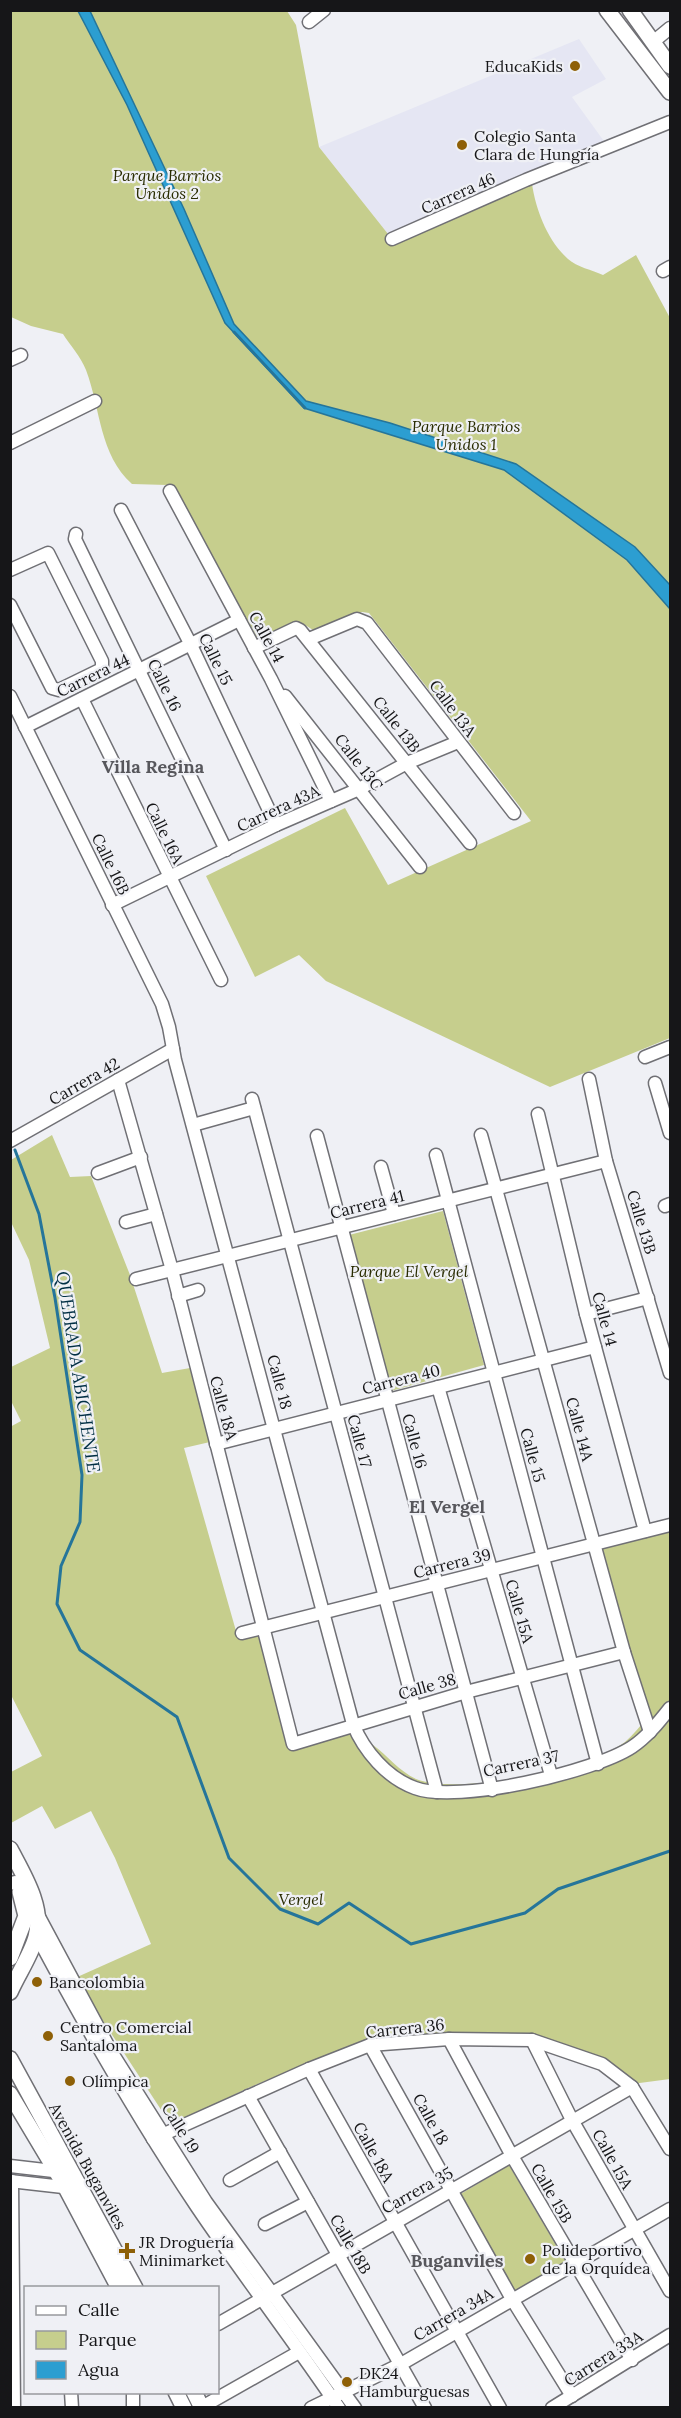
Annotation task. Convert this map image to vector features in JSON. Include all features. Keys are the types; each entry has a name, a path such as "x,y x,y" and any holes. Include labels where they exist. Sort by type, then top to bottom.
{"main road":[{"path":"607,10 670,92"},
{"path":"630,10 670,66"},
{"name":"Calle 19","path":"10,1849 32,1895 31,1914"},
{"name":"Calle 19","path":"12,1880 31,1914"},
{"path":"10,1992 37,1935 31,1914"},
{"path":"10,1958 31,1914"},
{"name":"Avenida Buganviles","path":"11,2060 118,2286"},
{"name":"Avenida Buganviles","path":"10,2094 54,2170 81,2190 134,2286"},
{"path":"177,2394 184,2408"}],"street":[{"path":"309,22 324,10"},
{"path":"653,42 670,28"},
{"name":"Carrera 46","path":"392,240 526,180 670,122"},
{"path":"10,442 94,401"},
{"name":"Calle 14","path":"170,491 271,679 331,801"},
{"name":"Calle 15","path":"121,510 191,645 276,825"},
{"name":"Calle 16","path":"76,534 75,539 226,850"},
{"path":"10,570 48,553 102,661 102,669 59,690 52,688 10,605"},
{"name":"Calle 13A","path":"309,639 357,619 368,623 514,813"},
{"name":"Carrera 44","path":"25,727 239,620"},
{"name":"Calle 13B","path":"254,648 296,628 309,639 470,843"},
{"name":"Calle 13C","path":"271,679 420,867"},
{"name":"Calle 16B","path":"10,696 162,1004 173,1049"},
{"name":"Calle 16A","path":"82,699 168,878 221,980"},
{"name":"Carrera 43A","path":"112,905 276,825 359,789 407,763 458,742"},
{"path":"645,1057 670,1047"},
{"name":"Carrera 42","path":"10,1141 173,1049"},
{"name":"Calle 18","path":"173,1049 353,1725"},
{"name":"Calle 13B","path":"589,1079 606,1161 670,1373"},
{"name":"Calle 18A","path":"118,1080 172,1270 293,1744"},
{"path":"655,1083 670,1133"},
{"name":"Calle 17","path":"193,1125 253,1104 437,1792"},
{"name":"Calle 14","path":"538,1114 586,1314 645,1532"},
{"name":"Calle 14A","path":"481,1135 624,1652 650,1732"},
{"name":"Calle 16","path":"317,1136 492,1790"},
{"name":"Calle 15","path":"436,1155 598,1764"},
{"path":"98,1173 141,1158"},
{"name":"Carrera 41","path":"136,1279 606,1161"},
{"path":"381,1167 394,1214"},
{"path":"126,1222 156,1214"},
{"path":"177,1296 198,1290"},
{"path":"586,1314 648,1298"},
{"name":"Carrera 40","path":"216,1444 595,1347"},
{"name":"Calle 15A","path":"438,1387 551,1775"},
{"name":"Carrera 39","path":"242,1633 670,1525"},
{"name":"Calle 38","path":"293,1744 466,1692 624,1652"},
{"name":"Carrera 37","path":"353,1725 360,1742 389,1773 416,1788 437,1792 492,1790 598,1764 632,1747 650,1732 670,1708"},
{"name":"Calle 19","path":"31,1914 158,2137"},
{"name":"Calle 19","path":"37,1935 105,2060 268,2296 355,2408"},
{"name":"Carrera 36","path":"158,2137 370,2044 449,2039 532,2040 602,2064 632,2087"},
{"name":"Calle 15B","path":"449,2039 512,2156 632,2360"},
{"name":"Calle 15A","path":"532,2040 572,2120 670,2291"},
{"name":"Calle 18","path":"370,2044 512,2299 572,2396"},
{"name":"Calle 18A","path":"309,2069 393,2222 500,2408"},
{"path":"632,2087 670,2150"},
{"name":"Carrera 35","path":"219,2323 337,2253 632,2087"},
{"name":"Calle 18B","path":"248,2096 425,2408"},
{"path":"231,2180 280,2152"},
{"path":"10,2166 54,2170"},
{"path":"14,2408 16,2338 12,2281 11,2181 68,2180"},
{"path":"265,2224 308,2202"},
{"name":"Carrera 34A","path":"311,2408 401,2364 670,2209"},
{"name":"Calle 19","path":"268,2296 299,2352 339,2408"},
{"name":"Carrera 33A","path":"552,2408 670,2335"},
{"path":"202,2407 299,2352"}],"shaded area":[{"name":"Colegio Santa Clara de Hungría","path":"579,39 606,79 572,97 606,144 392,239 319,147"}],"green space":[{"name":"Parque Barrios Unidos 1","path":"11,11 287,11 296,25 319,147 392,239 532,184 536,204 548,234 572,262 603,275 636,255 670,318 670,1038 550,1087 326,981 299,955 255,977 206,876 345,808 388,885 531,821 369,613 362,612 313,630 302,623 257,637 174,490 167,485 132,484 121,472 102,431 86,370 63,334 31,326 11,317"},
{"name":"Vergel","path":"52,1135 70,1177 91,1176 130,1275 162,1373 190,1368 210,1442 184,1448 238,1638 262,1632 292,1746 349,1731 373,1745 404,1772 416,1779 435,1783 461,1784 523,1777 554,1770 608,1752 625,1742 647,1718 600,1548 670,1532 670,2079 632,2084 605,2063 532,2034 443,2033 369,2038 248,2088 171,2125 75,1978 151,1944 115,1858 91,1811 55,1829 42,1806 11,1823 11,1772 42,1756 11,1695 10,1427 21,1421 11,1401 11,1367 50,1348 29,1260 11,1222 11,1160"},
{"name":"Parque El Vergel","path":"443,1211 484,1365 391,1391 349,1235"},
{"path":"509,2165 567,2264 514,2294 459,2195"}],"water":[{"path":"78,11 90,11 184,209 234,324 306,401 390,423 516,464 635,547 670,585 670,609 627,560 504,470 304,408 225,323 127,105"}],"waterway":[{"path":"234,332 305,408"},
{"name":"QUEBRADA ABICHENTE","path":"15,1150 39,1214 55,1298 82,1475 80,1522 61,1566 57,1604 80,1650 177,1717 229,1858 280,1909 318,1924 349,1903 411,1944 525,1913 558,1889 670,1851"}],"place":[{"name":"EducaKids","path":"575,66"},
{"name":"Colegio Santa Clara de Hungría","path":"462,145"},
{"name":"Bancolombia","path":"37,1982"},
{"name":"Centro Comercial Santaloma","path":"48,2036"},
{"name":"Olímpica","path":"70,2081"},
{"name":"JR Droguería Minimarket","path":"127,2251"},
{"name":"Polideportivo de la Orquídea","path":"530,2259"},
{"name":"DK24 Hamburguesas","path":"347,2382"}],"district":[{"name":"Villa Regina","path":"153,767"},
{"name":"El Vergel","path":"447,1507"},
{"name":"Buganviles","path":"457,2261"}],"park label":[{"name":"Parque Barrios Unidos 2","path":"167,184"}]}
